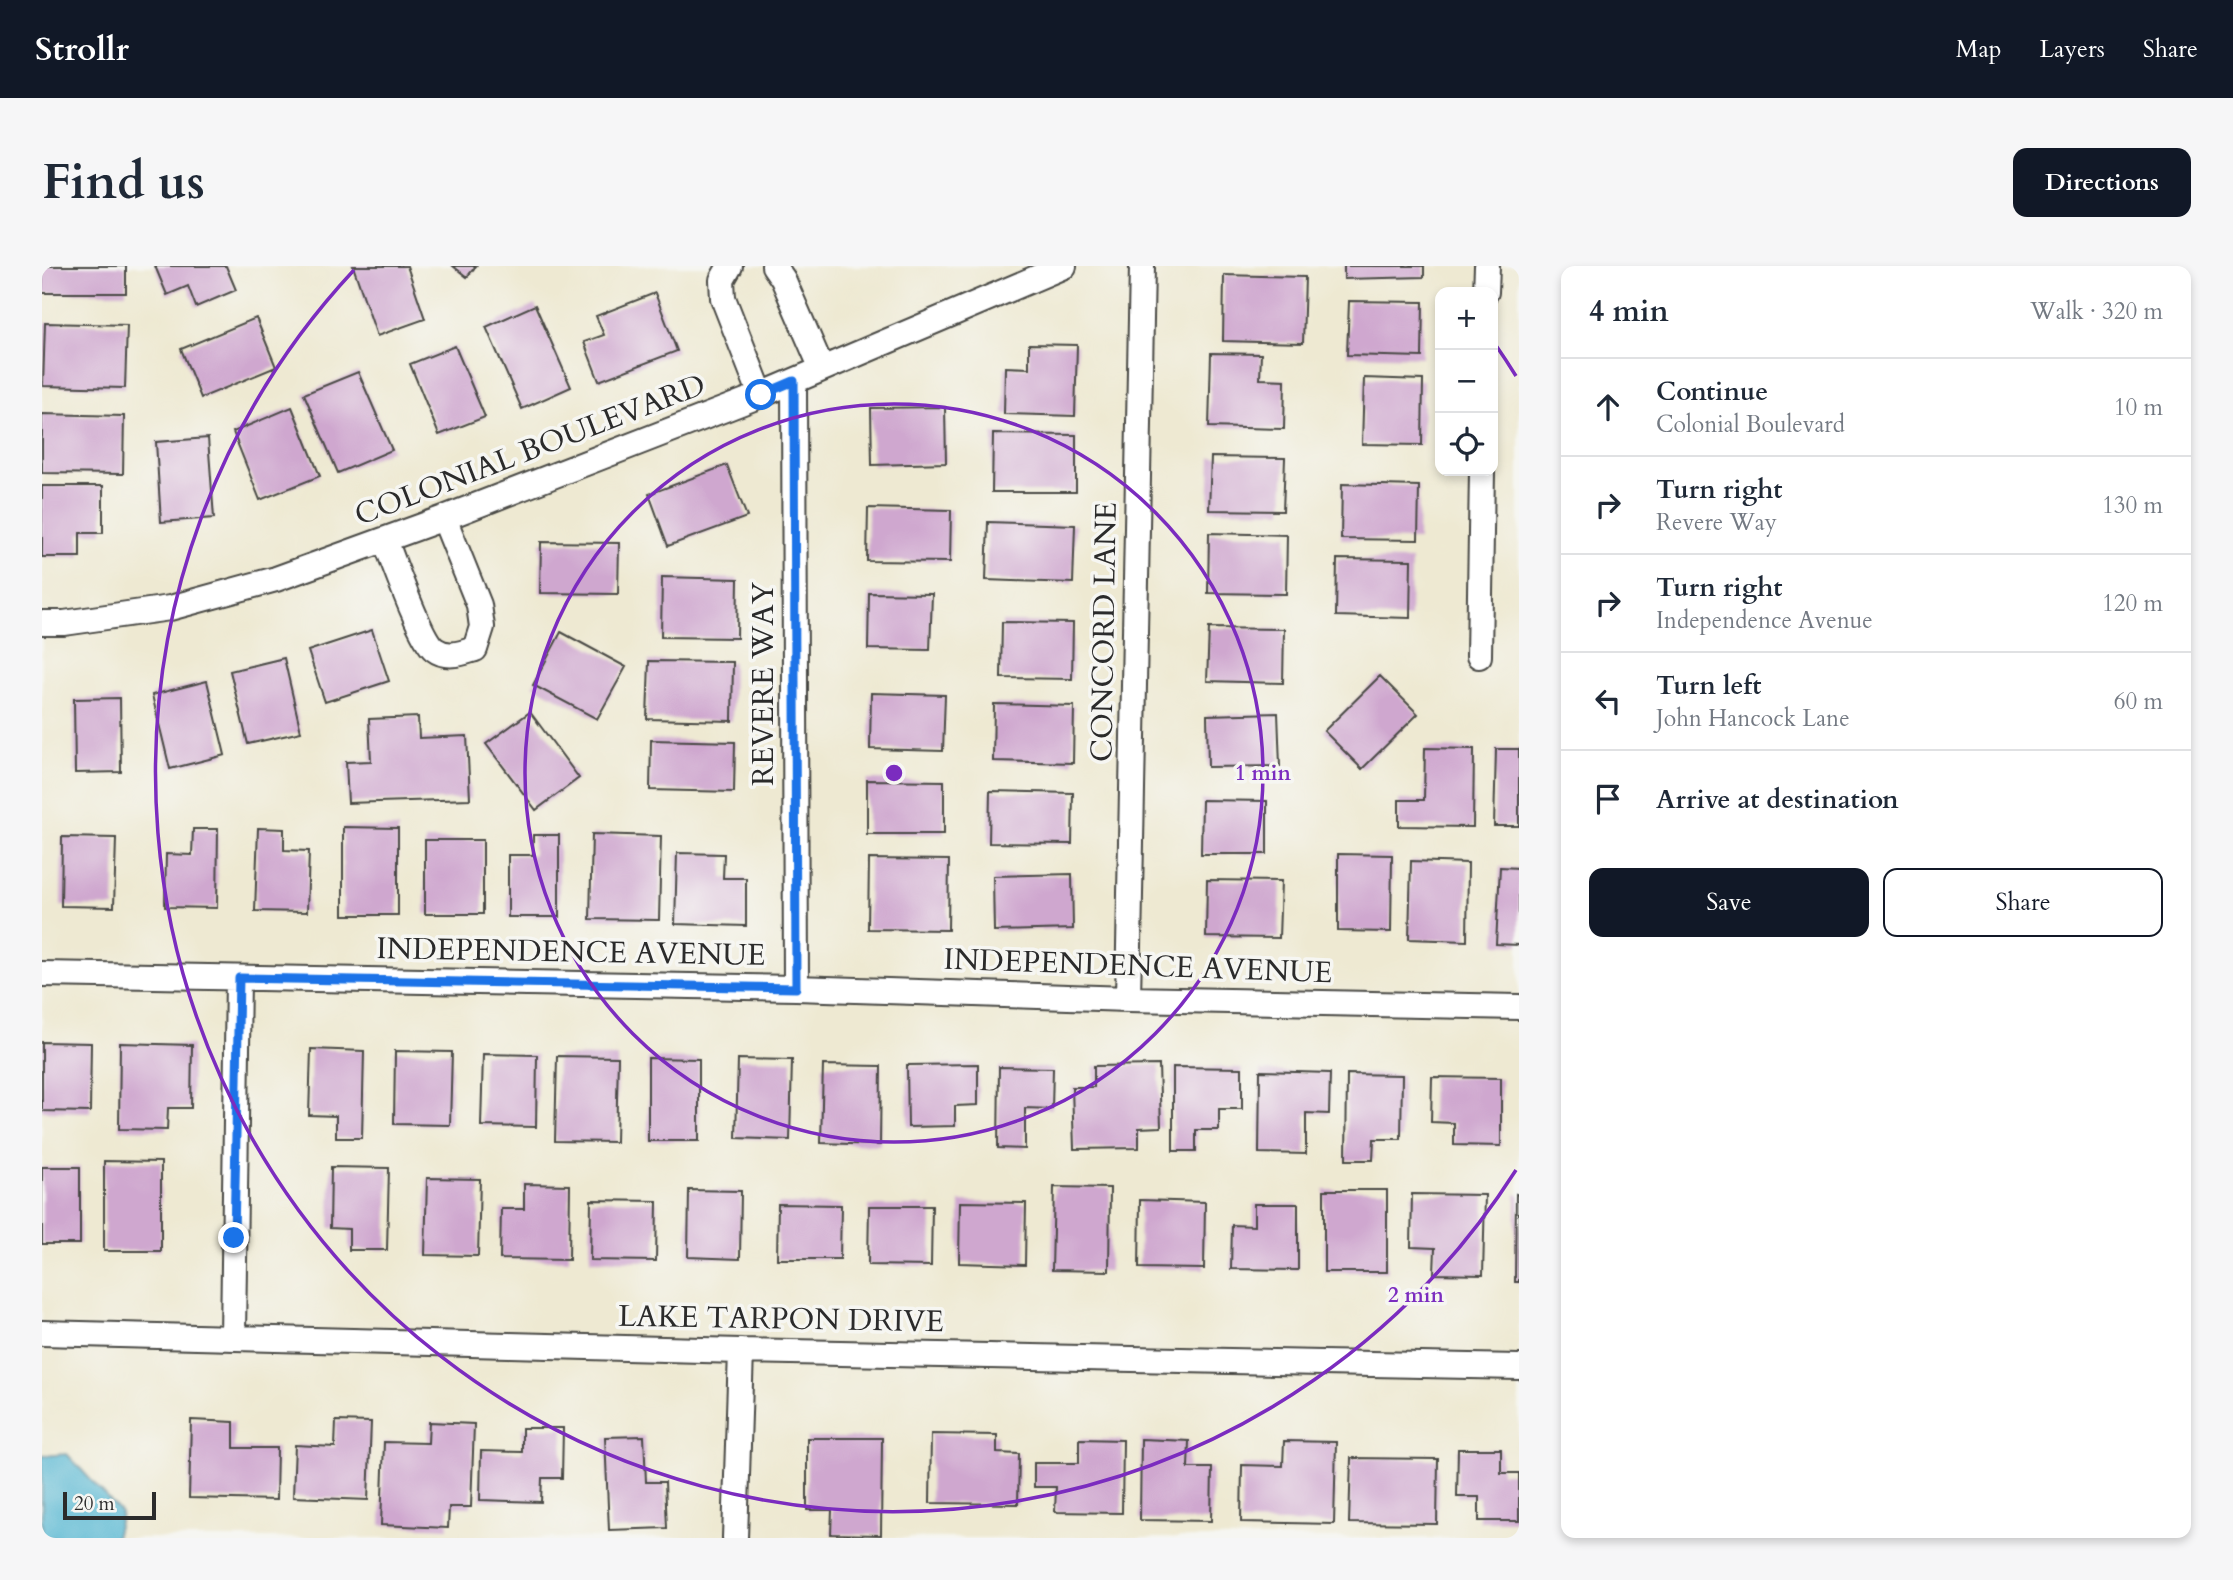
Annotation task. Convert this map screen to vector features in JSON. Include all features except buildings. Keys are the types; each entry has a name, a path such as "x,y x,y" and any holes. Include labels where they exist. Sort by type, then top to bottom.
{"street":[{"path":"730,266 722,280 723,298 761,395"},
{"path":"774,266 783,279 822,369"},
{"name":"COLONIAL BOULEVARD","path":"42,623 64,623 170,608 276,579 444,518 761,395 1064,266"},
{"name":"CONCORD LANE","path":"1128,999 1142,266"},
{"path":"1486,287 1487,266"},
{"name":"REVERE WAY","path":"794,381 796,988"},
{"path":"1479,656 1482,476"},
{"path":"385,540 419,623 434,649 453,656 475,649 482,627 479,605 444,518"},
{"name":"INDEPENDENCE AVENUE","path":"42,974 796,988 1128,999 1519,1007"},
{"path":"233,1336 239,978"},
{"name":"LAKE TARPON DRIVE","path":"42,1333 1519,1367"},
{"path":"735,1538 741,1351"}],"water":[{"path":"67,1454 121,1513 115,1538 42,1538 42,1456"}],"route":[{"path":"234,1238 239,978 796,988 794,381 761,395"}]}
